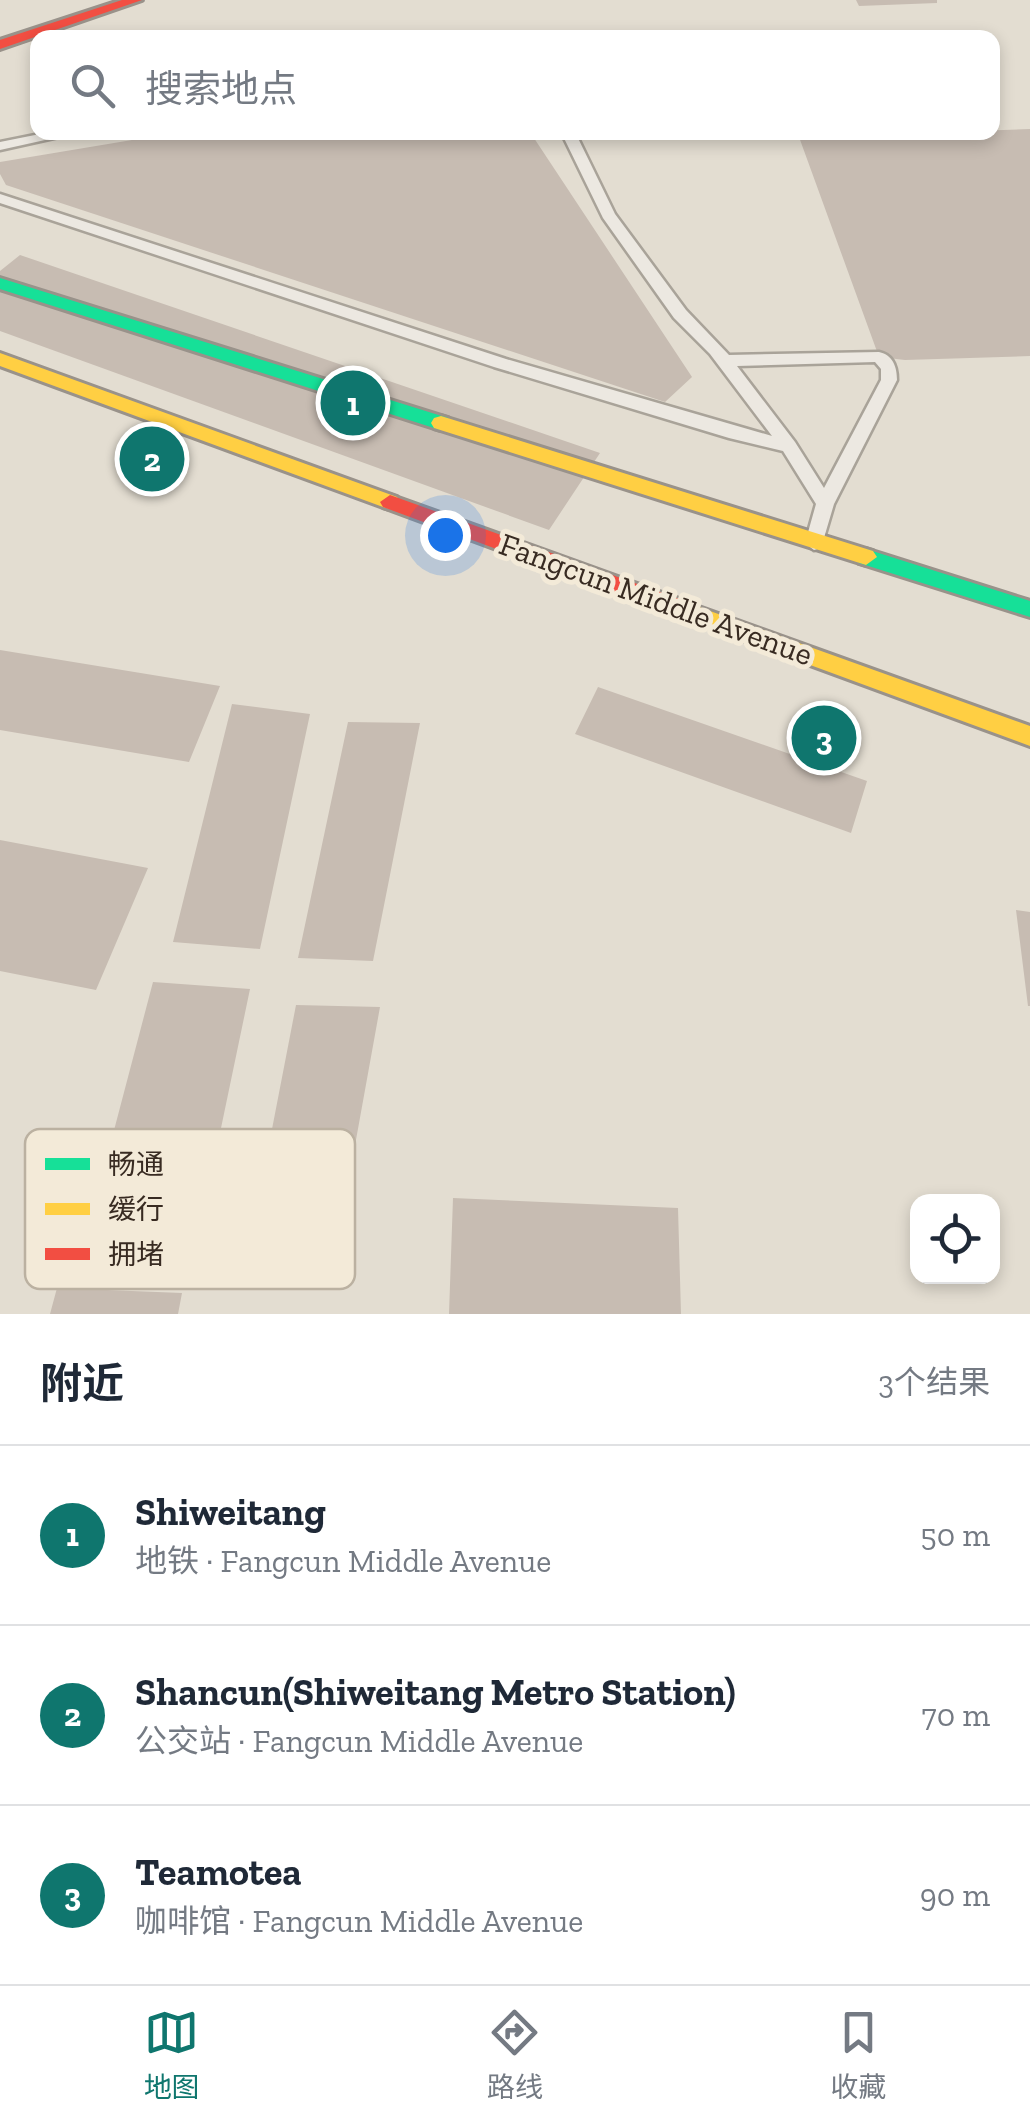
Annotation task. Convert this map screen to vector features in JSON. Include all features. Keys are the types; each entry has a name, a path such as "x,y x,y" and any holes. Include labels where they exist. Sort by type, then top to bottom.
{"main road":[{"path":"47,30 135,0"},
{"path":"0,46 30,36"},
{"path":"0,283 1030,609"},
{"name":"Fangcun Middle Avenue","path":"0,359 1030,736"}],"lane":[{"path":"0,146 32,140"},
{"path":"572,140 608,215 680,314 724,360 789,446 825,504"},
{"path":"0,198 500,363 735,434 789,446"},
{"path":"724,360 879,357 888,368 889,380 825,504 814,543"}],"building":[{"path":"856,0 937,0 937,3 859,6"},
{"path":"1030,129 1030,356 905,360 879,357 800,140 1000,140 1000,130"},
{"path":"132,140 535,140 692,377 665,402 6,185 0,174 0,162"},
{"path":"20,255 600,453 549,530 0,331 0,271"},
{"path":"0,650 220,686 189,762 0,730"},
{"path":"598,687 867,781 851,833 575,734"},
{"path":"232,704 310,714 260,949 173,942"},
{"path":"348,722 420,723 373,961 298,958"},
{"path":"0,840 148,868 96,990 0,971"},
{"path":"1016,910 1030,912 1030,1006 1028,1006"},
{"path":"153,982 250,989 221,1129 114,1129"},
{"path":"296,1005 380,1007 355,1145 355,1129 272,1129"},
{"path":"453,1198 678,1208 681,1314 449,1314"},
{"path":"57,1289 182,1293 178,1314 50,1314"}],"traffic: fast":[{"path":"0,283 441,423"},
{"path":"866,557 1030,609"}],"traffic: slow":[{"path":"0,359 390,502"},
{"path":"441,423 866,557"},
{"path":"685,610 1030,736"}],"traffic: jam":[{"path":"45,30 135,0"},
{"path":"0,45 30,35"},
{"path":"390,502 685,610"}],"place":[{"name":"Shiweitang","path":"353,403"},
{"name":"Shancun(Shiweitang Metro Station)","path":"152,459"},
{"name":"Teamotea","path":"824,738"}]}
